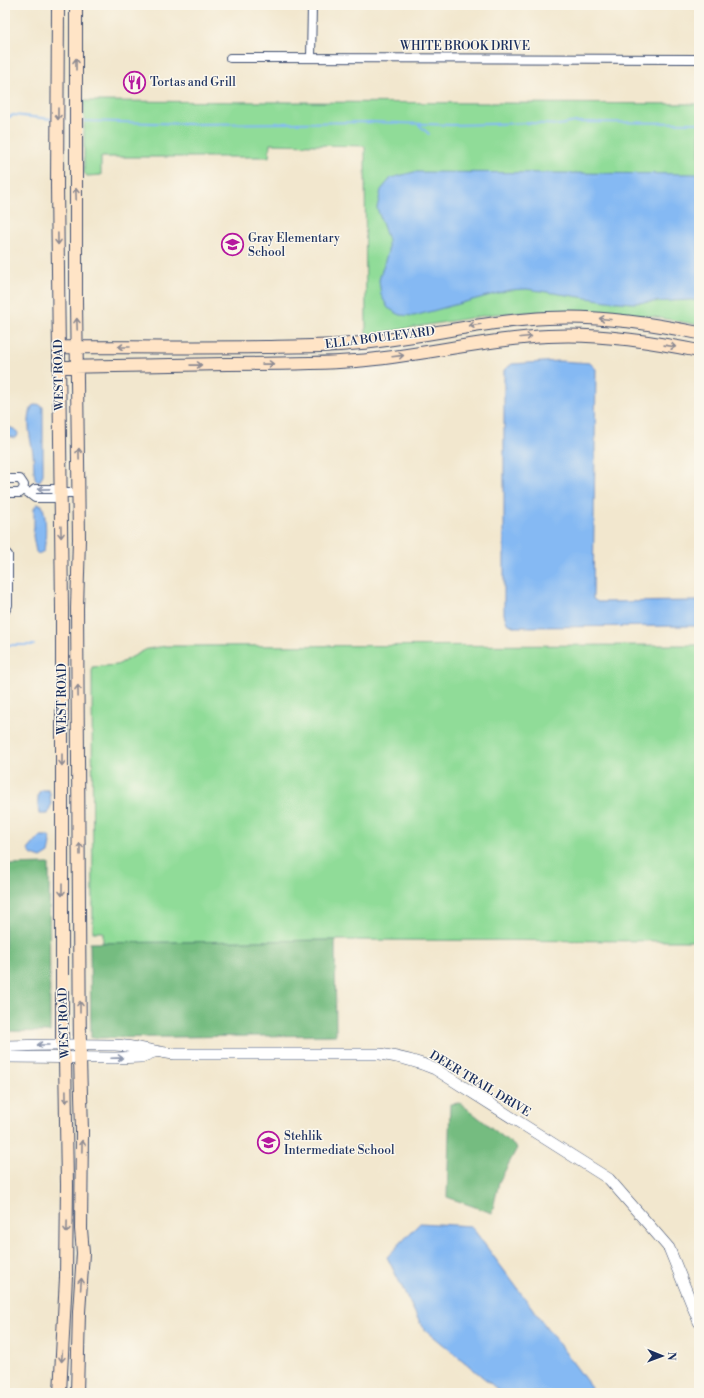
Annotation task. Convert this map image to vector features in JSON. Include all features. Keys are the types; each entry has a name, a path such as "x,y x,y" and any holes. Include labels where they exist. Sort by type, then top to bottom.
{"main road":[{"name":"WEST ROAD","path":"58,5 59,493 62,609 62,1045 65,1058 67,1185 65,1311 60,1393"},
{"name":"WEST ROAD","path":"76,5 76,301 78,347 79,493 78,713 80,1058 82,1131 81,1185 83,1252 79,1312 77,1393"},
{"name":"ELLA BOULEVARD","path":"59,347 229,348 354,344 402,338 484,324 548,318 594,318 699,333"},
{"path":"641,342 644,324"},
{"name":"ELLA BOULEVARD","path":"59,366 296,364 404,356 487,342 549,336 593,336 699,351"},
{"path":"354,344 357,360"},
{"path":"229,348 229,364"},
{"path":"62,609 78,608"},
{"path":"62,713 78,713"},
{"path":"62,937 80,936"},
{"path":"67,1185 81,1185"},
{"path":"65,1311 79,1312"}],"street":[{"path":"311,58 312,5"},
{"name":"WHITE BROOK DRIVE","path":"230,58 699,59"},
{"path":"5,479 20,479 27,491 35,498 54,498 59,493 79,493"},
{"path":"5,493 18,494 27,491"},
{"path":"5,552 8,555 8,605 5,611"},
{"name":"DEER TRAIL DRIVE","path":"5,1046 115,1045 141,1047 154,1052 175,1054 380,1054 419,1062 435,1069 609,1179 668,1248 699,1322"},
{"name":"DEER TRAIL DRIVE","path":"5,1057 141,1057 154,1052"}],"green space":[{"path":"84,101 699,104 699,325 655,317 610,312 557,311 495,314 366,335 365,146 270,144 269,157 101,157 101,175 87,176 84,173"},
{"path":"699,645 699,941 335,940 103,943 103,932 93,932 92,667 117,665 147,649 166,646"},
{"path":"49,864 50,1032 5,1031 5,865"},
{"path":"335,940 336,1035 91,1038 90,943"},
{"path":"460,1103 517,1148 499,1182 492,1213 447,1197 450,1104"}],"water":[{"path":"414,172 699,174 699,301 691,300 632,303 607,301 527,289 509,290 414,316 400,315 388,308 381,295 379,280 388,251 388,240 377,208 381,190 391,178"},
{"path":"559,361 590,363 596,369 593,599 598,602 699,601 699,626 515,627 507,623 504,614 504,370 512,364"},
{"path":"38,404 43,407 43,474 40,481 36,481 34,474 29,418 32,406"},
{"path":"5,427 15,430 18,434 17,437 14,438 5,434"},
{"path":"37,504 42,505 44,510 46,528 44,551 38,554 36,552 33,536 34,509"},
{"path":"42,790 48,790 50,793 51,805 48,814 39,814 38,798 39,792"},
{"path":"40,836 49,836 51,843 49,853 41,858 32,855 28,850"},
{"path":"420,1223 471,1226 591,1387 589,1393 502,1393 422,1327 387,1257"}],"waterway":[{"path":"5,119 13,115 51,119"},
{"path":"84,121 189,124 372,122 451,125 529,123 559,125 576,122 699,123"},
{"path":"418,124 429,134"},
{"path":"5,645 34,645"}],"place":[{"name":"Tortas and Grill","path":"134,82"},
{"name":"Gray Elementary School","path":"233,245"},
{"name":"Stehlik Intermediate School","path":"268,1143"}]}
